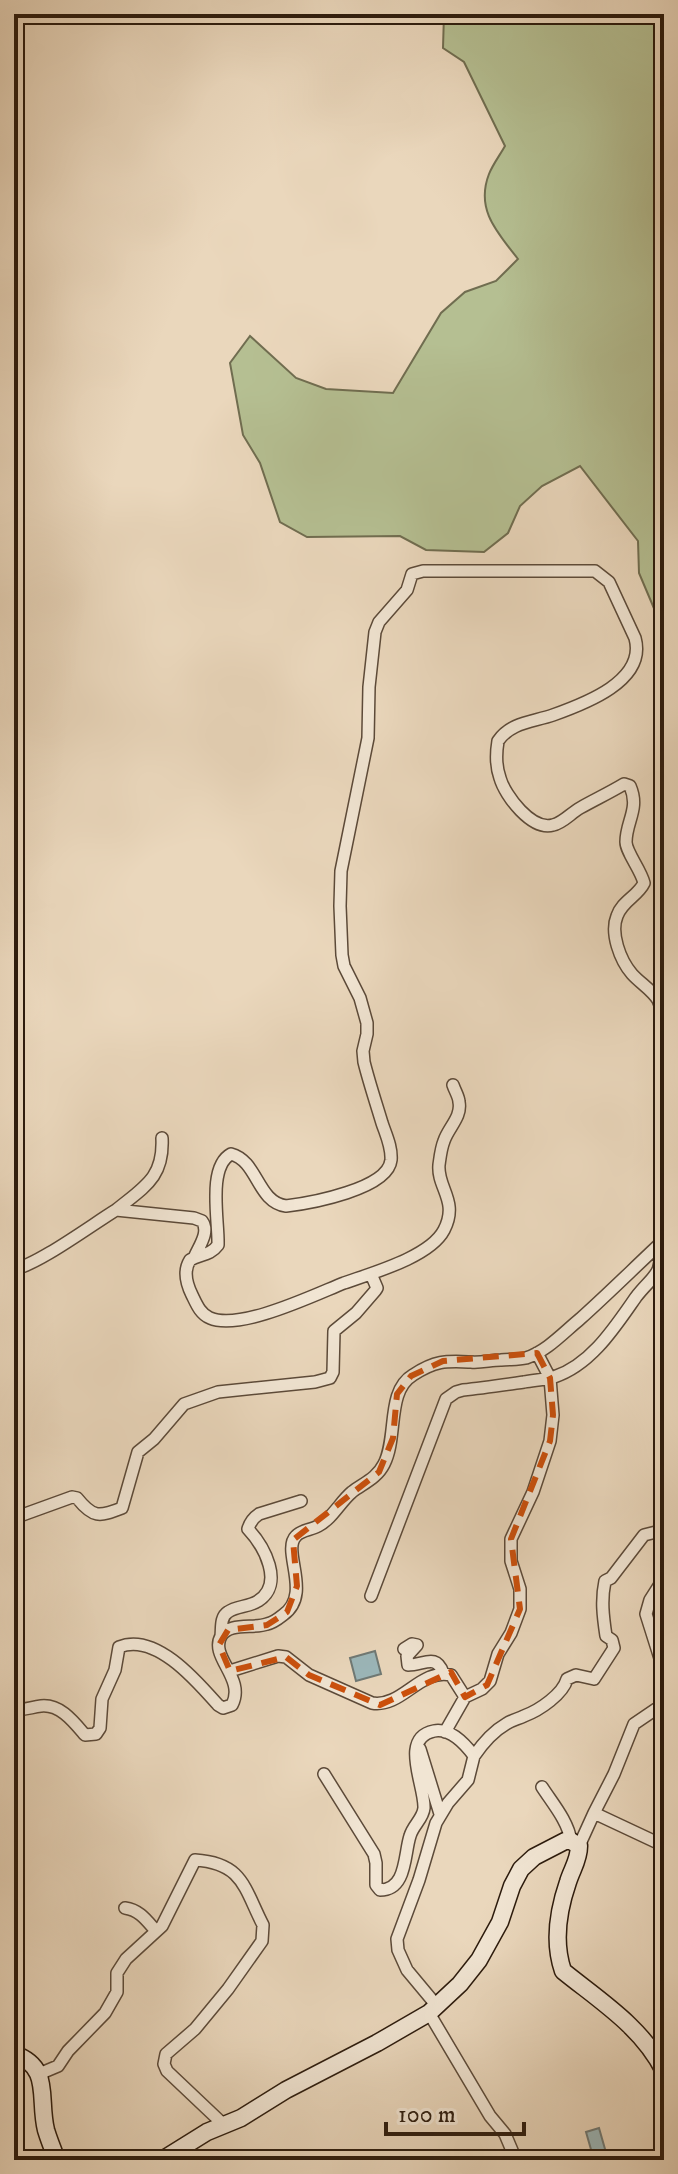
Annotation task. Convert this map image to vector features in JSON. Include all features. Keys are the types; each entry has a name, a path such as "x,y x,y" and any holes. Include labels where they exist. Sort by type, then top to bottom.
{"street":[{"path":"453,1085 460,1104 457,1118 444,1141 439,1169 450,1200 446,1227 438,1239 402,1262 262,1314 234,1320 212,1319 198,1308 185,1271 187,1263 204,1257 218,1245 216,1190 219,1170 226,1156 240,1157 269,1198 286,1206 355,1190 376,1180 389,1168 391,1155 364,1062 367,1023 342,955 341,871 368,738 375,632 379,622 407,590 412,574 423,571 576,570 595,571 609,582 638,648 629,672 607,691 587,702 512,727 498,741 497,764 499,778 517,807 545,826 554,825 624,784 630,786 634,796 633,812 625,843 644,883 640,891 620,908 615,921 615,936 630,972 659,1001 664,1025"},
{"path":"14,1269 36,1260 116,1210 143,1188 161,1161 162,1138"},
{"path":"116,1210 202,1221 206,1227 205,1234 194,1258"},
{"path":"221,1636 237,1627 267,1625 292,1606 297,1586 293,1540 296,1535 326,1520 352,1492 379,1472 393,1438 397,1394 411,1376 443,1361 523,1359 537,1353 598,1304 661,1242"},
{"path":"371,1596 446,1399 463,1390 550,1378 570,1369 614,1330 661,1266 661,1242"},
{"path":"14,1518 72,1497 77,1498 88,1511 100,1515 122,1508 138,1452 154,1439 177,1410 190,1401 218,1392 330,1378 333,1372 332,1335 377,1288 371,1274"},
{"path":"445,1732 465,1697 482,1689 490,1681 498,1654 511,1633 520,1609 520,1589 511,1561 511,1539 533,1492 550,1441 553,1415 550,1378 537,1353"},
{"path":"14,1709 50,1706 62,1711 85,1735 96,1734 100,1728 102,1699 115,1670 119,1647 140,1643 183,1668 223,1708 232,1705 235,1683 220,1651 222,1621 228,1611 258,1602 270,1588 265,1551 248,1529 250,1523 259,1514 301,1501"},
{"path":"516,2160 505,2134 490,2116 433,2010 407,1970 398,1950 397,1939 436,1823 468,1780 474,1756 492,1734 510,1721 542,1706 565,1688 567,1679 576,1675 594,1679 614,1648 612,1640 606,1636 603,1615 605,1581 611,1578 644,1535 664,1530"},
{"path":"664,1578 650,1600 646,1616 664,1671"},
{"path":"404,1649 416,1644 407,1656 408,1665 433,1661 441,1666 443,1673"},
{"path":"230,1671 278,1656 286,1657 309,1675 380,1705 443,1673 451,1675 465,1697"},
{"path":"575,1844 614,1774 634,1724 662,1705"},
{"path":"324,1774 374,1854 376,1885 380,1890 386,1890 394,1886 404,1869 412,1831 422,1817 415,1751 418,1741 430,1732 445,1732 455,1736 474,1756"},
{"path":"418,1741 440,1814"},
{"path":"542,1787 566,1824 579,1858 560,1906 558,1958 563,1971 613,2010 647,2043 664,2071"},
{"path":"594,1813 658,1843 664,1841"},
{"path":"162,2160 207,2132 253,2112 286,2090 433,2010 479,1960 500,1922 521,1869 550,1847 565,1841 575,1844"},
{"path":"39,2074 58,2066 68,2051 105,2013 117,1992 117,1973 137,1948 162,1926 195,1860 212,1861 228,1867 241,1880 263,1925 262,1941 195,2029 176,2044 164,2059 167,2071 224,2125"},
{"path":"125,1908 142,1915 156,1931"},
{"path":"14,2054 28,2059 39,2074 46,2130 57,2160"}],"highlighted area":[{"path":"537,1353 550,1378 553,1415 550,1441 511,1539 520,1609 487,1685 465,1697 451,1672 380,1705 309,1675 286,1657 230,1671 219,1645 228,1630 267,1625 287,1612 297,1586 293,1540 379,1472 393,1438 397,1394 411,1376 443,1361"}],"green space":[{"path":"444,14 664,14 664,632 639,573 638,541 580,466 542,486 520,506 508,533 484,552 426,550 400,536 307,537 280,522 260,463 243,435 230,363 250,336 296,378 326,389 393,393 441,313 465,292 496,281 518,259 491,220 485,199 489,174 505,146 464,62 443,48"}],"water":[{"path":"375,1651 381,1674 356,1681 350,1658"},
{"path":"599,2128 607,2156 594,2160 586,2132"}]}
